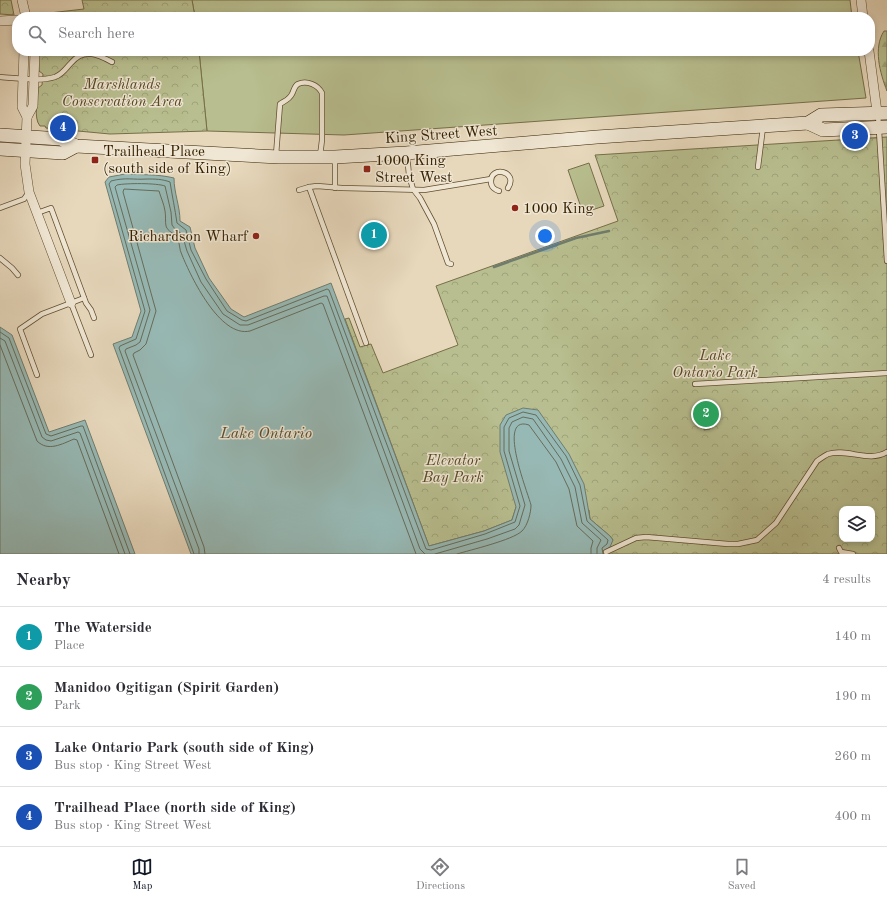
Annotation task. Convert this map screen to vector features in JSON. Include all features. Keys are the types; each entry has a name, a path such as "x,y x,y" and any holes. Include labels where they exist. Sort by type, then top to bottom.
{"main road":[{"name":"King Street West","path":"0,135 62,138 76,146 276,157 335,157 808,123 821,115 882,112"},
{"name":"King Street West","path":"808,123 823,130 883,127"},
{"name":"King Street West","path":"0,149 63,153 76,146"}],"street":[{"path":"22,0 25,12"},
{"path":"861,0 862,12"},
{"path":"0,21 12,20"},
{"path":"24,56 22,107 27,117 26,164 30,192 71,303"},
{"path":"27,117 33,106 35,56"},
{"path":"870,56 882,112"}],"lane":[{"path":"0,77 34,79 56,76 66,71 78,56"},
{"path":"101,56 112,62"},
{"path":"276,157 280,104 289,98 297,84 310,83 315,85 322,93 322,140 320,157"},
{"path":"882,112 887,261"},
{"path":"758,166 763,126"},
{"path":"406,153 409,175 413,189 420,198 434,224 448,263 451,264"},
{"path":"335,157 335,188"},
{"path":"299,190 309,187 424,190 491,179 497,172 509,176 510,182 508,188"},
{"path":"491,179 492,185 499,191"},
{"path":"309,187 366,343"},
{"path":"0,208 24,199 30,192"},
{"path":"37,213 51,208 84,298 94,318"},
{"path":"0,258 18,275"},
{"path":"38,375 20,329 42,314 84,298"},
{"path":"71,303 92,355"},
{"path":"694,384 887,372"},
{"path":"606,552 636,538 646,537 728,544 738,544 757,540 776,523 817,461 826,455 838,452 881,456 887,452"},
{"path":"838,548 841,552 853,554"}],"green space":[{"path":"0,0 11,0 13,12 12,12 12,15 0,14"},
{"path":"82,0 192,0 194,12 58,12 84,9"},
{"path":"192,0 850,0 851,12 194,12"},
{"path":"884,31 887,31 887,91 880,69 878,53"},
{"name":"Marshlands Conservation Area","path":"38,56 200,56 207,131 110,134 46,128 45,126 40,126 36,108 38,88 42,85 43,74 39,71"},
{"path":"200,56 859,56 866,98 344,135 207,131"},
{"name":"Lake Ontario Park","path":"887,137 887,554 607,554 605,550 613,540 590,519 589,510 516,507 512,520 484,531 429,546 345,319 349,318 360,347 371,344 383,373 458,345 436,286 618,221 595,155"},
{"path":"589,163 604,206 583,213 568,170"},
{"path":"703,400 708,400 711,411 709,418 710,429 704,430 704,418 701,414 703,409"}],"water":[{"name":"Lake Ontario","path":"125,174 156,175 174,178 180,221 190,227 195,248 209,278 231,309 244,317 331,283 429,546 484,531 512,520 516,507 500,452 500,425 506,415 523,408 538,410 569,454 584,484 590,519 613,540 610,547 605,550 607,554 191,554 113,344 132,337 141,311 105,182 109,177"},
{"path":"0,327 12,335 49,432 85,420 135,554 0,554"}],"waterway":[{"path":"494,267 576,238 609,231"}],"place":[{"name":"Trailhead Place (north side of King)","path":"63,128"},
{"name":"Lake Ontario Park (south side of King)","path":"855,136"},
{"name":"Trailhead Place (south side of King)","path":"95,160"},
{"name":"1000 King Street West","path":"367,169"},
{"name":"1000 King","path":"515,208"},
{"name":"The Waterside","path":"374,235"},
{"name":"Richardson Wharf","path":"256,236"},
{"name":"Manidoo Ogitigan (Spirit Garden)","path":"706,414"}],"park label":[{"name":"Elevator Bay Park","path":"453,468"}]}
